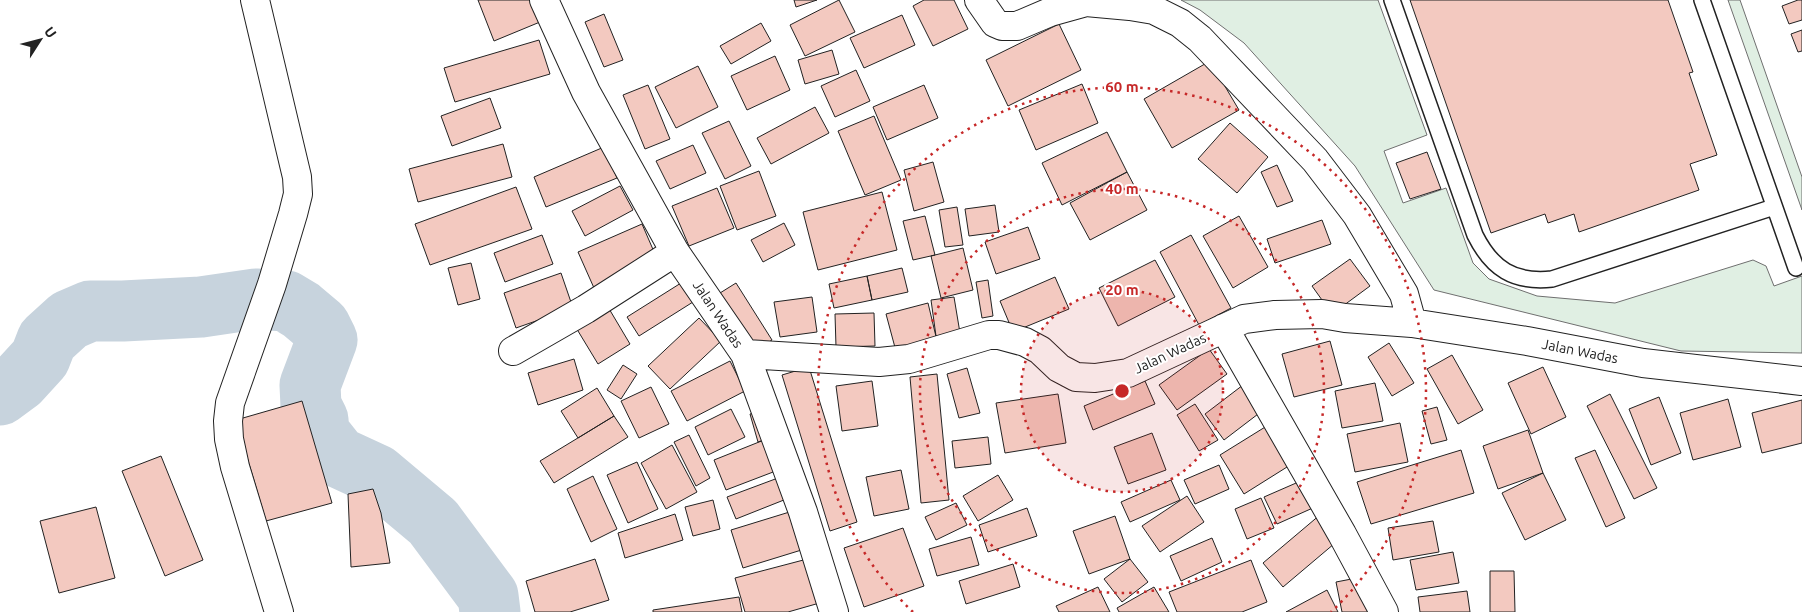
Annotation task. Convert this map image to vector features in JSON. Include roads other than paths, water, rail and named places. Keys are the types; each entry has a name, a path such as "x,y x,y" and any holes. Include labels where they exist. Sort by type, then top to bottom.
{"street":[{"path":"255,0 292,154 298,194 294,214 272,284 230,403 228,439 279,612"},
{"name":"Jalan Wadas","path":"544,0 586,92 675,252 745,354 879,362 909,359 989,335 999,335 1025,342 1040,350 1059,368 1076,377 1095,378 1128,372 1244,319 1275,315 1322,314 1345,318 1412,323 1527,341 1643,363 1802,381"},
{"path":"979,0 995,23 1002,26 1017,26 1050,12 1086,2 1154,10 1180,23 1200,40 1316,160 1357,215 1388,265 1404,294 1412,323"},
{"path":"513,351 578,314 675,252"},
{"path":"1224,328 1342,534 1384,612"},
{"path":"745,354 803,512 834,612"}],"lane":[{"path":"1392,0 1475,235 1488,257 1507,273 1537,281 1552,279 1774,207"},
{"path":"1702,0 1796,268"}],"waterway":[{"path":"0,395 19,381 40,358 47,340 69,320 90,311 201,307 256,299 286,301 301,310 320,326 327,340 310,385 311,406 318,420 319,433 338,457 377,475 433,522 488,596 490,612"}]}
